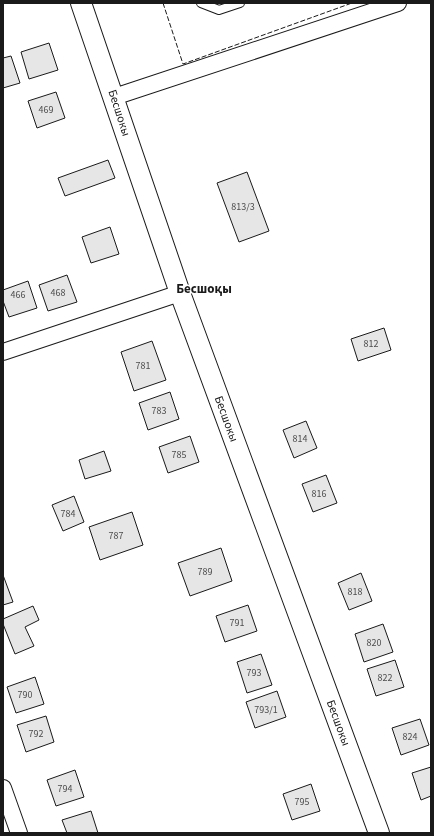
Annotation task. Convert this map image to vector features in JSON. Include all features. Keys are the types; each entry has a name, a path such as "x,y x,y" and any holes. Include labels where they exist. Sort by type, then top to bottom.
{"street":[{"name":"Бесшокы","path":"82,3 180,293 379,833"},
{"path":"114,97 390,4"},
{"path":"3,352 180,293"},
{"path":"3,788 19,833"}],"lane":[{"path":"202,3 219,10 240,3"}],"building":[{"path":"49,43 58,70 29,79 21,52"},
{"path":"11,56 20,83 3,88 3,58"},
{"path":"56,92 65,118 37,128 28,101"},
{"path":"108,160 115,178 65,196 58,178"},
{"path":"247,172 269,231 239,242 217,183"},
{"path":"110,227 119,254 91,263 82,237"},
{"path":"67,275 77,302 48,311 39,285"},
{"path":"28,281 37,308 9,317 3,301 3,290"},
{"path":"384,328 391,350 358,361 351,339"},
{"path":"152,341 166,380 134,391 121,352"},
{"path":"170,392 179,419 148,430 139,403"},
{"path":"306,421 317,448 294,458 283,430"},
{"path":"190,436 199,462 168,473 159,447"},
{"path":"104,451 111,471 85,479 79,460"},
{"path":"326,475 337,503 313,512 302,484"},
{"path":"74,496 84,522 63,531 52,505"},
{"path":"132,512 143,545 100,560 89,527"},
{"path":"221,548 232,581 190,596 178,563"},
{"path":"361,573 372,601 349,610 338,583"},
{"path":"3,575 13,602 3,605"},
{"path":"248,605 257,631 225,642 216,616"},
{"path":"33,606 39,620 25,627 34,646 15,654 3,624 3,619"},
{"path":"383,624 393,652 364,662 355,634"},
{"path":"261,654 272,685 247,693 237,662"},
{"path":"395,660 404,687 376,696 367,669"},
{"path":"35,677 44,704 16,713 7,687"},
{"path":"277,691 286,717 255,728 246,702"},
{"path":"46,716 54,742 26,752 17,725"},
{"path":"420,719 429,745 401,755 392,728"},
{"path":"431,767 431,796 421,800 412,773"},
{"path":"75,770 84,797 56,806 47,780"},
{"path":"311,784 320,811 292,820 283,794"},
{"path":"91,811 98,833 67,833 62,820"}],"fence":[{"path":"163,3 183,64 352,3"}],"district":[{"name":"Бесшоқы","path":"204,289"}]}
